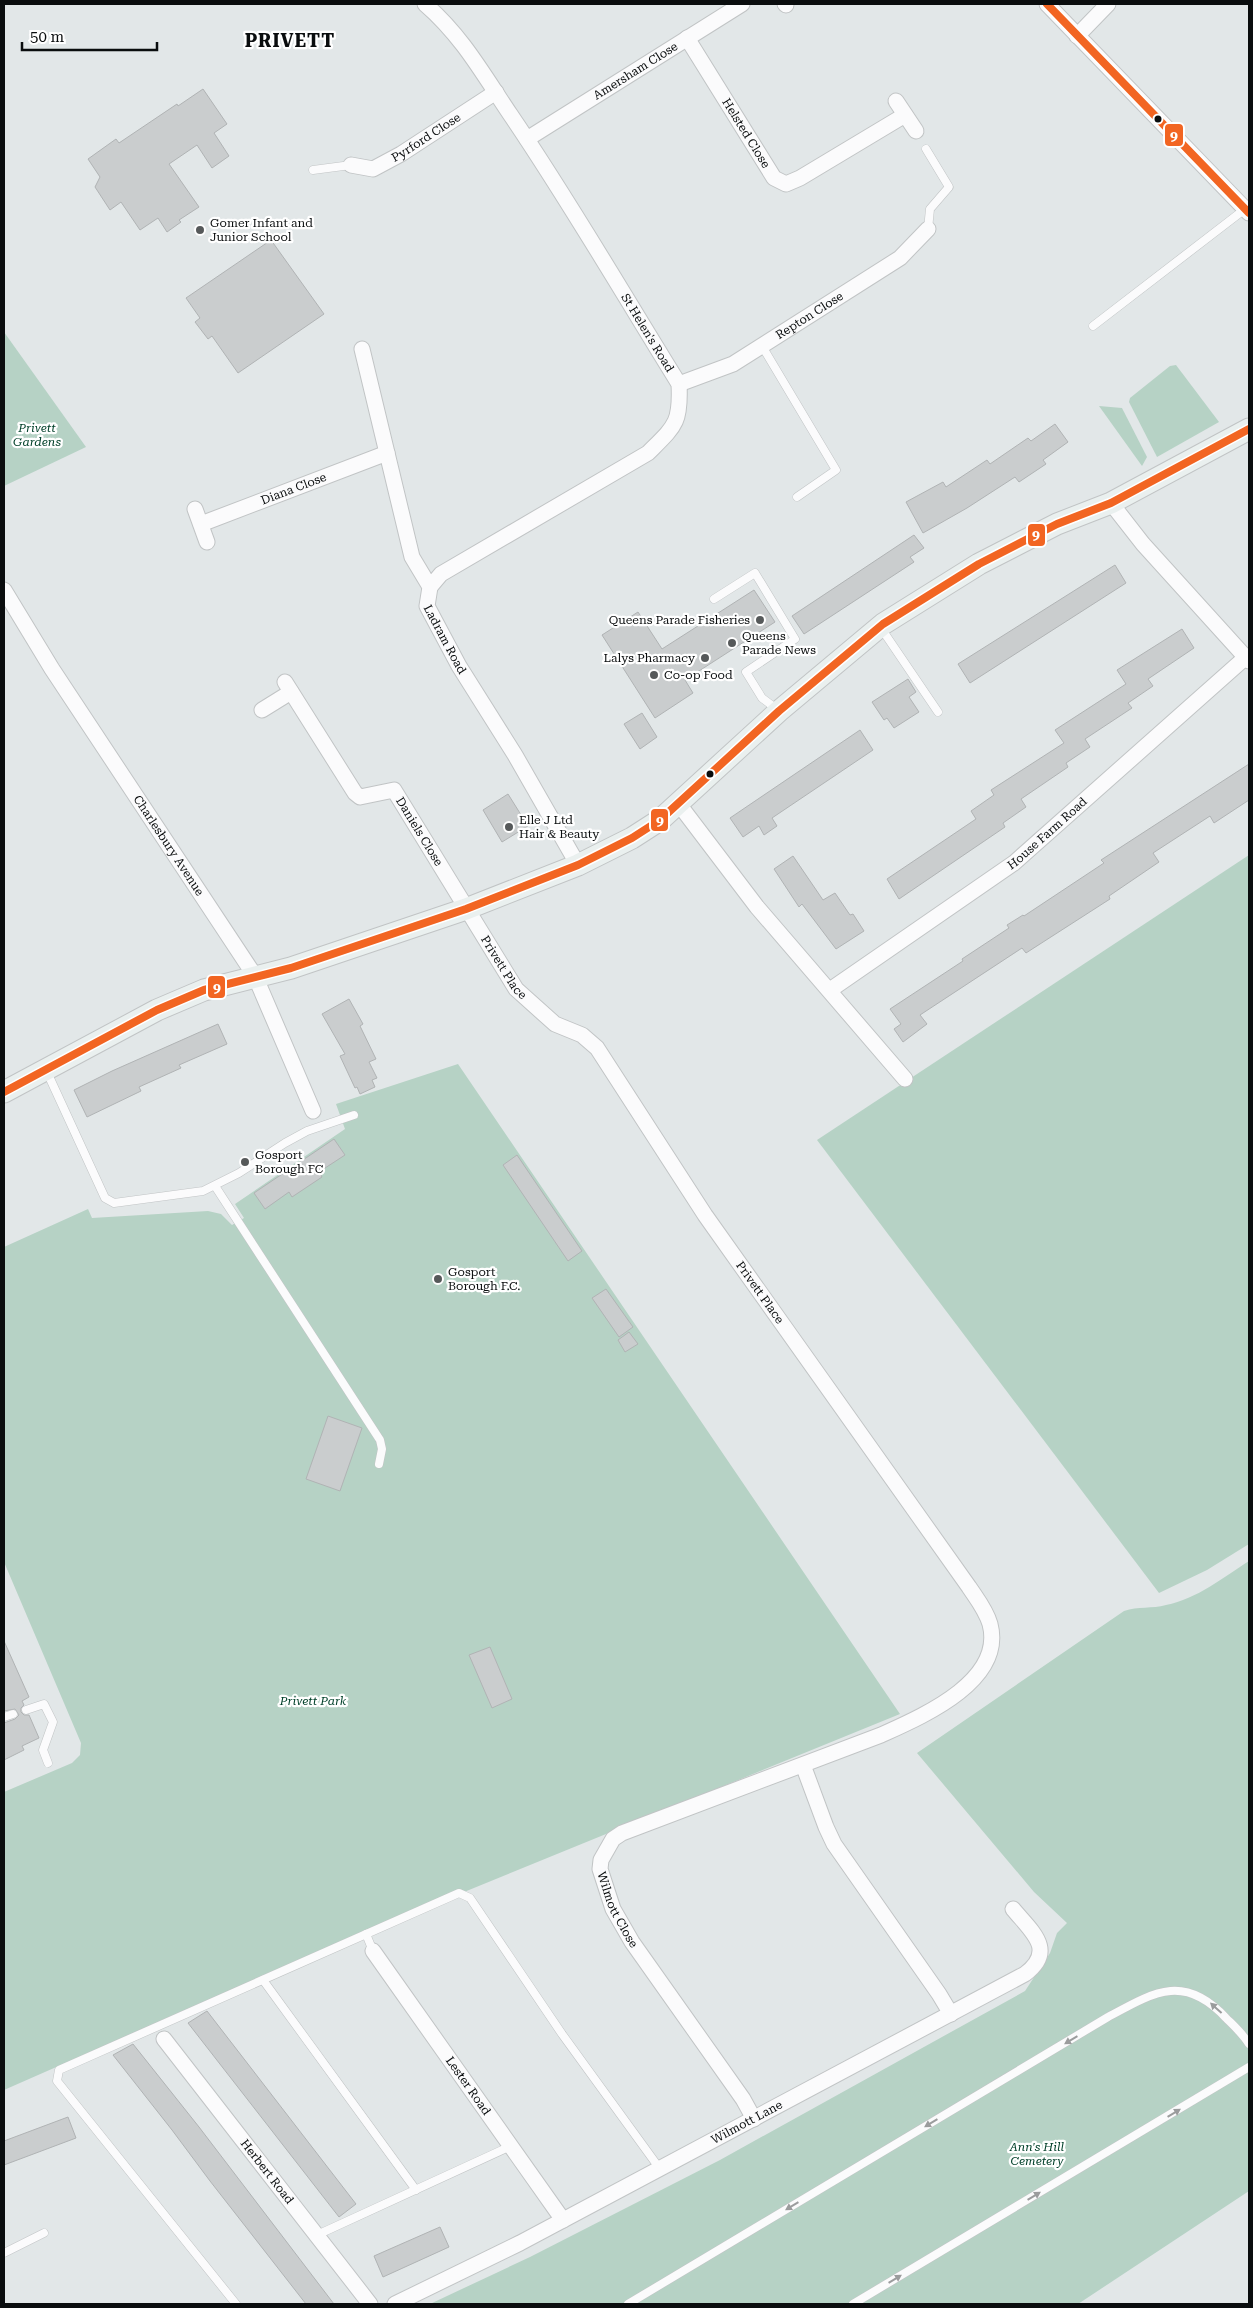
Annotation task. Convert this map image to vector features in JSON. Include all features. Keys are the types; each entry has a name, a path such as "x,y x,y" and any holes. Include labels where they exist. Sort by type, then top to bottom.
{"main road":[{"path":"1229,438 1249,423"},
{"path":"4,1092 157,1010 204,990 300,965 466,909 578,865 632,838 660,820 780,711 880,626 979,564 1057,524 1111,503 1161,478 1229,438 1249,429"}],"street":[{"name":"St Helen's Road","path":"425,4 445,21 462,40 527,139 679,384 680,409 672,430 648,453 441,574 430,588"},
{"name":"Amersham Close","path":"527,139 742,4"},
{"path":"1046,4 1247,211"},
{"path":"1078,36 1108,4"},
{"name":"Helsted Close","path":"686,38 774,178 786,184 800,178 905,115"},
{"name":"Pyrford Close","path":"351,166 373,169 401,154 496,92"},
{"path":"896,101 916,131"},
{"name":"Repton Close","path":"679,384 733,364 762,346 900,258 928,229"},
{"name":"Ladram Road","path":"359,360 387,453 412,557 430,588 427,606 458,666 515,755 578,865"},
{"name":"Diana Close","path":"201,524 387,453"},
{"name":"House Farm Road","path":"830,990 1014,863 1247,659 1143,544 1111,503"},
{"path":"195,509 207,542"},
{"name":"Charlesbury Avenue","path":"4,590 52,669 255,976 313,1111"},
{"name":"Daniels Close","path":"262,710 288,687 354,793 360,797 394,790 466,909"},
{"path":"678,803 757,907 905,1079"},
{"name":"Privett Place","path":"466,909 521,994 555,1024 582,1035 596,1048 705,1215 981,1605 991,1630 990,1650 987,1661 975,1678 953,1695"},
{"name":"Wilmott Close","path":"754,2119 743,2099 622,1926 600,1869 601,1860 613,1839 622,1833 803,1766 895,1729 953,1695"},
{"path":"803,1766 834,1844 951,2014"},
{"name":"Wilmott Lane","path":"395,2304 563,2220 1025,1974 1039,1959 1040,1944 1013,1909"},
{"name":"Lester Road","path":"373,1951 563,2220"},
{"name":"Herbert Road","path":"161,2032 370,2304"}],"lane":[{"path":"926,149 949,186 930,209 928,229"},
{"path":"313,170 351,166"},
{"path":"1093,326 1247,211"},
{"path":"762,346 836,470 797,497"},
{"path":"714,599 755,573 795,639 746,672 762,698 780,711"},
{"path":"880,626 938,712"},
{"path":"46,1070 103,1194 110,1202 122,1204 197,1193 216,1186 285,1143 317,1127 354,1115"},
{"path":"313,1111 317,1127"},
{"path":"216,1186 380,1440 382,1449 379,1464"},
{"path":"26,1710 44,1704 53,1722 43,1750 48,1763"},
{"path":"4,1717 12,1714"},
{"path":"236,2304 57,2081 59,2070 161,2032 263,1980 459,1893 470,1898 562,2034 660,2169"},
{"path":"366,1934 373,1951"},
{"path":"263,1980 416,2190"},
{"path":"628,2304 1099,2022 1153,1995 1180,1990 1198,1995 1219,2010 1249,2044"},
{"path":"853,2304 1249,2067"},
{"path":"317,2235 511,2146"},
{"path":"4,2253 44,2233"}],"green space":[{"name":"Privett Gardens","path":"4,332 86,447 4,486"},
{"path":"1176,365 1219,422 1157,457 1129,402 1130,398 1170,366"},
{"path":"1099,406 1122,408 1147,457 1142,466"},
{"path":"1249,855 1249,1544 1207,1570 1159,1593 817,1140"},
{"name":"Privett Park","path":"458,1064 900,1714 327,1948 4,2090 4,1792 72,1763 80,1755 81,1743 4,1562 4,1247 88,1209 92,1218 208,1211 221,1214 232,1225 244,1218 235,1204 345,1129 336,1104"},
{"name":"Ann's Hill Cemetery","path":"1249,1561 1249,2191 1078,2304 430,2304 530,2257 720,2160 1025,1991 1050,1953 1057,1933 1067,1923 1034,1892 917,1753 1124,1611 1161,1606 1189,1598 1210,1587"}],"building":[{"path":"203,89 227,124 214,133 229,156 212,168 197,145 169,164 199,207 179,220 181,222 167,232 158,218 140,230 121,202 110,210 95,187 100,177 88,159 116,139 119,143"},
{"path":"271,240 324,314 238,373 212,336 208,339 195,322 200,318 186,298"},
{"path":"1055,424 1068,442 1043,460 1046,464 1019,482 1015,477 967,508 923,533 906,502 943,482 946,487 987,460 990,464 1028,438 1031,441"},
{"path":"914,535 924,548 910,557 914,562 804,634 792,616"},
{"path":"1115,565 1126,583 970,683 958,664"},
{"path":"754,590 775,622 685,680 693,693 655,718 602,635 638,612 662,649"},
{"path":"1182,629 1194,648 1148,679 1153,686 1128,703 1132,708 1085,739 1090,747 1066,763 1068,767 1021,799 1026,807 1003,823 1005,827 899,899 887,879 976,819 971,811 994,795 991,790 1064,743 1055,730 1126,684 1117,670"},
{"path":"908,679 916,692 909,697 919,712 894,728 887,718 884,720 872,702"},
{"path":"642,713 657,737 640,749 624,724"},
{"path":"860,730 873,750 772,818 777,826 764,835 759,826 743,837 730,818"},
{"path":"1249,764 1249,800 1214,823 1210,816 1153,853 1159,862 1109,896 1110,899 1026,953 1022,948 920,1015 927,1024 903,1042 894,1029 901,1024 890,1009 1009,928 1007,925 1024,916 1104,863 1101,860"},
{"path":"508,794 528,826 502,842 483,810"},
{"path":"793,856 823,900 835,893 850,915 853,914 864,931 836,949 802,904 799,907 774,869"},
{"path":"349,999 363,1024 360,1026 376,1059 369,1062 377,1078 372,1080 375,1087 360,1094 357,1087 355,1088 340,1056 345,1054 322,1014"},
{"path":"218,1024 227,1044 179,1065 181,1068 139,1087 141,1091 87,1117 74,1090"},
{"path":"334,1139 345,1155 319,1172 322,1177 292,1197 289,1192 265,1209 254,1193"},
{"path":"517,1155 582,1251 568,1261 503,1165"},
{"path":"606,1289 633,1327 619,1337 592,1298"},
{"path":"629,1332 638,1344 625,1352 618,1340"},
{"path":"328,1416 362,1428 340,1491 306,1479"},
{"path":"4,1641 29,1697 22,1701 24,1705 21,1708 21,1712 24,1715 29,1715 39,1738 22,1746 24,1750 4,1760 4,1723 15,1719 19,1715 15,1709 4,1711"},
{"path":"490,1647 512,1699 492,1708 469,1655"},
{"path":"207,2011 356,2204 339,2217 188,2023"},
{"path":"133,2044 334,2304 306,2304 210,2181 113,2055"},
{"path":"68,2117 76,2138 4,2165 4,2141"},
{"path":"440,2227 449,2247 383,2277 374,2256"}],"transit line":[{"name":"9","path":"1047,4 1249,213"},
{"name":"9","path":"4,1092 157,1010 204,990 291,968 466,909 578,865 632,838 660,820 779,711 883,624 979,564 1057,524 1111,503 1249,429"}],"place":[{"name":"Gomer Infant and Junior School","path":"200,230"},
{"name":"Queens Parade Fisheries","path":"760,620"},
{"name":"Queens Parade News","path":"732,643"},
{"name":"Lalys Pharmacy","path":"705,658"},
{"name":"Co-op Food","path":"654,675"},
{"name":"Elle J Ltd Hair & Beauty","path":"509,827"},
{"name":"Gosport Borough FC","path":"245,1162"},
{"name":"Gosport Borough F.C.","path":"438,1279"}],"district":[{"name":"PRIVETT","path":"290,41"}]}
